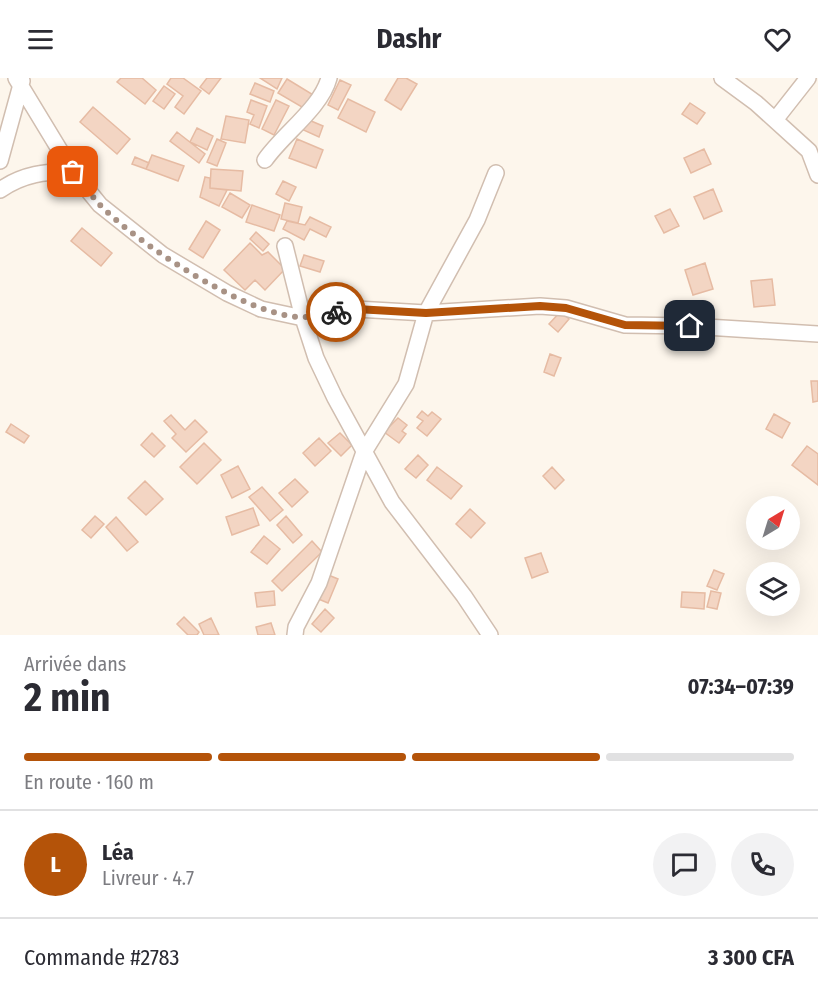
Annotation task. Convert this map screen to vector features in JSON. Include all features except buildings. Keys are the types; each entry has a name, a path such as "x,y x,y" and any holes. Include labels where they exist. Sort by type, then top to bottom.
{"street":[{"path":"266,160 276,144 315,104 329,78"},
{"path":"722,78 814,154 818,175"},
{"path":"775,120 808,78"},
{"path":"0,161 20,80"},
{"path":"20,80 73,172 100,205 163,255 226,294 261,309 303,318 356,309 426,313 540,306 566,308 625,325 690,326 818,334"},
{"path":"0,190 25,176 45,172 73,172"},
{"path":"296,635 296,627 319,584 364,452 406,384 426,313 463,249 496,173"},
{"path":"285,246 303,318 316,358 364,452 392,502 464,596 490,635"}],"way so far":[{"path":"73,172 100,205 163,255 226,294 261,309 303,318 336,312"}],"route":[{"path":"336,312 356,309 426,313 540,306 566,308 625,325 690,326"}]}
